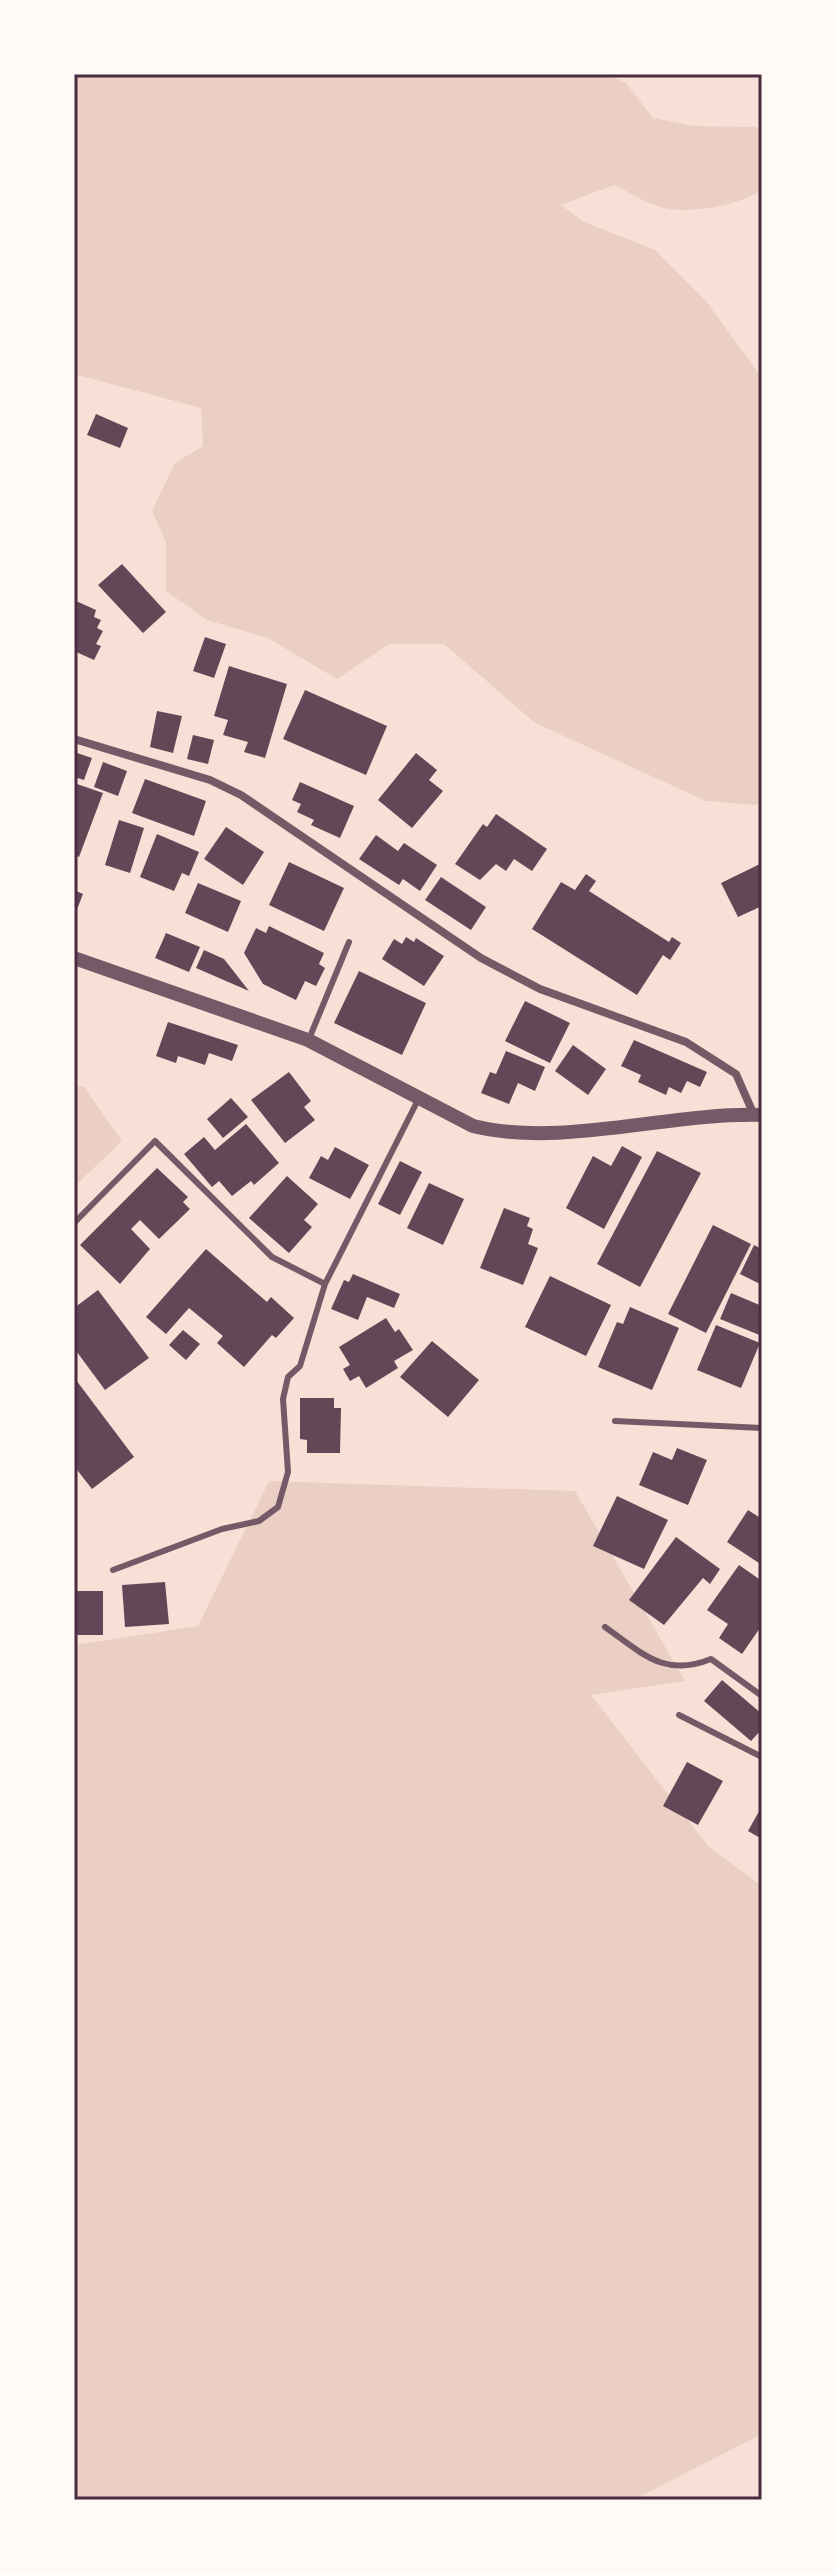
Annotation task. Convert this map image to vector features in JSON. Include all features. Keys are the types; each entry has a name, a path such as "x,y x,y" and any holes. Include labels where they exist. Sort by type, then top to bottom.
{"street":[{"path":"74,739 210,780 241,795 481,958 540,989 686,1042 736,1074 758,1115 548,1132 498,1132 473,1126 308,1040 74,958"}],"lane":[{"path":"308,1040 349,942"},
{"path":"113,1570 222,1529 259,1521 278,1507 288,1472 283,1399 288,1377 300,1366 325,1284 419,1098"},
{"path":"74,1223 155,1141 272,1257 325,1284"},
{"path":"615,1421 762,1428"},
{"path":"605,1627 651,1659 670,1666 692,1667 711,1659 762,1696"},
{"path":"679,1715 762,1757"}],"shaded area":[{"path":"74,74 606,74 626,83 653,118 694,126 756,127 762,136 762,189 741,200 698,209 671,209 648,202 614,185 561,205 584,222 655,250 706,301 762,378 762,801 756,805 706,801 535,723 444,644 389,644 337,679 268,638 207,620 166,591 166,542 152,511 175,463 203,446 201,408 74,374"},
{"path":"74,1086 84,1087 122,1141 74,1187"},
{"path":"269,1481 575,1491 685,1681 591,1695 708,1846 762,1886 762,2434 633,2500 74,2500 74,1645 198,1626"}],"building":[{"path":"96,414 128,428 120,448 87,435"},
{"path":"122,564 166,612 143,633 98,585"},
{"path":"76,601 96,610 94,617 101,620 97,628 103,631 96,644 101,646 94,660 74,651"},
{"path":"205,637 226,644 214,678 193,671"},
{"path":"229,666 287,684 265,758 244,752 248,742 223,735 228,720 214,716"},
{"path":"305,690 387,726 366,775 283,739"},
{"path":"157,711 182,716 173,753 150,747"},
{"path":"193,735 214,740 208,764 187,759"},
{"path":"74,752 92,758 84,780 74,777"},
{"path":"416,753 437,770 429,780 443,791 412,828 378,800"},
{"path":"103,762 127,771 118,796 94,787"},
{"path":"145,779 206,801 194,836 132,813"},
{"path":"300,782 354,806 340,838 311,825 314,820 297,812 301,804 292,800"},
{"path":"74,783 103,793 79,857 74,855"},
{"path":"496,814 547,849 532,871 514,859 506,871 496,864 480,880 455,864 483,824 487,827"},
{"path":"119,820 144,828 130,873 105,865"},
{"path":"226,827 264,852 243,885 204,859"},
{"path":"157,834 199,852 189,876 182,873 174,891 140,877"},
{"path":"376,835 398,851 404,843 437,865 420,891 403,879 399,885 359,859"},
{"path":"289,862 344,888 324,931 269,905"},
{"path":"762,863 762,906 738,917 721,883"},
{"path":"586,874 596,881 589,891 669,942 672,937 681,943 670,960 663,955 637,995 532,929 561,882 575,890"},
{"path":"441,877 486,907 471,930 425,900"},
{"path":"198,883 241,901 228,932 185,913"},
{"path":"74,890 83,894 74,917"},
{"path":"269,926 324,953 319,964 325,968 316,986 305,981 296,1000 263,984 244,953 256,928 266,933"},
{"path":"166,933 200,947 189,972 155,958"},
{"path":"406,937 414,942 416,938 444,956 424,986 382,959 394,939 402,944"},
{"path":"204,950 224,959 249,991 196,968"},
{"path":"359,971 426,1003 402,1055 334,1023"},
{"path":"525,1001 570,1023 550,1063 505,1041"},
{"path":"168,1022 238,1045 232,1061 209,1053 205,1065 178,1056 176,1063 156,1056"},
{"path":"634,1040 707,1072 700,1087 687,1081 681,1093 669,1087 666,1095 638,1082 641,1075 621,1066"},
{"path":"573,1045 606,1069 588,1095 555,1071"},
{"path":"506,1051 545,1067 535,1091 518,1083 509,1104 481,1093 490,1072 496,1074"},
{"path":"289,1072 311,1101 304,1107 315,1120 285,1143 251,1100"},
{"path":"231,1098 248,1117 223,1138 207,1119"},
{"path":"246,1124 279,1163 254,1185 251,1181 232,1196 219,1181 212,1187 184,1154 204,1137 215,1150"},
{"path":"622,1146 642,1157 604,1229 566,1208 593,1156 611,1166"},
{"path":"335,1147 369,1165 350,1199 309,1178 321,1156 328,1160"},
{"path":"657,1151 701,1173 640,1287 597,1264"},
{"path":"400,1161 422,1172 400,1215 378,1204"},
{"path":"157,1168 188,1197 183,1202 190,1209 159,1239 140,1220 131,1229 150,1249 120,1284 80,1245"},
{"path":"287,1176 318,1204 304,1220 312,1227 289,1253 249,1218"},
{"path":"429,1183 464,1199 443,1245 407,1228"},
{"path":"504,1208 530,1218 527,1226 533,1229 528,1244 538,1248 523,1285 480,1268"},
{"path":"713,1225 751,1244 706,1333 668,1314"},
{"path":"754,1245 762,1249 762,1285 740,1274"},
{"path":"206,1249 267,1302 271,1297 294,1318 276,1338 272,1335 244,1367 217,1343 223,1336 189,1308 166,1334 146,1317"},
{"path":"353,1274 400,1294 394,1308 367,1297 358,1320 331,1309 344,1280 349,1282"},
{"path":"550,1276 611,1305 586,1356 525,1327"},
{"path":"98,1290 149,1358 105,1390 74,1348 74,1308"},
{"path":"731,1293 762,1306 762,1336 720,1319"},
{"path":"630,1307 679,1328 652,1390 598,1367 617,1322 623,1324"},
{"path":"386,1318 395,1332 399,1329 413,1350 394,1361 398,1368 366,1388 359,1376 350,1381 343,1369 350,1365 339,1347"},
{"path":"716,1325 760,1343 741,1388 697,1370"},
{"path":"183,1330 200,1344 186,1360 169,1345"},
{"path":"432,1341 479,1380 448,1417 400,1377"},
{"path":"76,1380 134,1457 92,1489 74,1466"},
{"path":"300,1398 334,1398 334,1408 341,1408 340,1453 307,1453 307,1440 300,1439"},
{"path":"677,1448 707,1460 688,1505 639,1485 653,1452 672,1460"},
{"path":"617,1496 668,1520 644,1569 593,1546"},
{"path":"748,1510 762,1519 762,1565 727,1542"},
{"path":"676,1537 720,1569 710,1584 703,1578 664,1625 629,1600"},
{"path":"739,1565 762,1581 762,1625 742,1654 719,1638 728,1624 707,1610"},
{"path":"165,1582 169,1624 125,1627 122,1585"},
{"path":"74,1591 103,1591 103,1635 74,1635"},
{"path":"722,1680 762,1714 762,1729 751,1741 704,1701"},
{"path":"687,1762 723,1781 698,1825 663,1806"},
{"path":"762,1806 762,1839 748,1831"}]}
